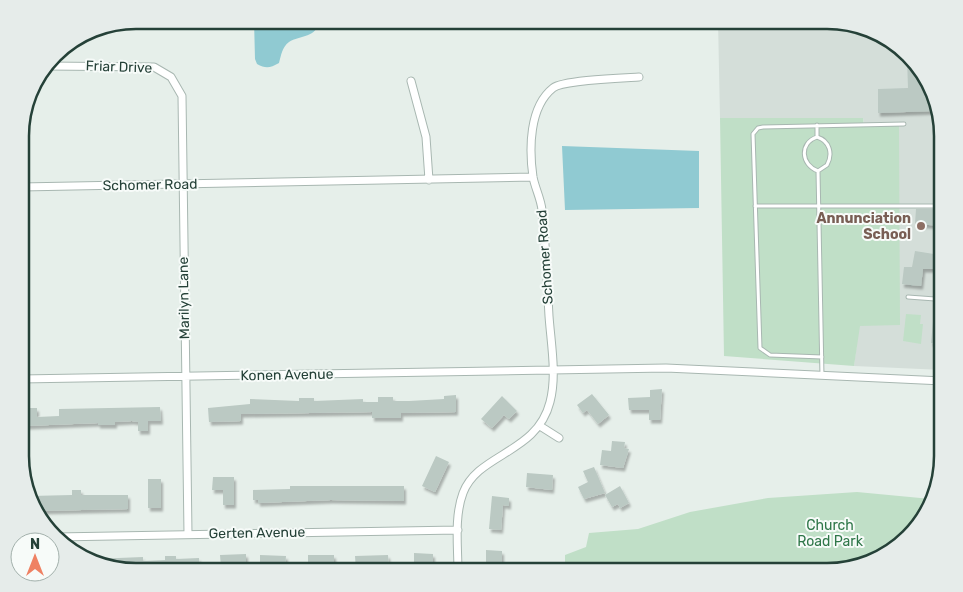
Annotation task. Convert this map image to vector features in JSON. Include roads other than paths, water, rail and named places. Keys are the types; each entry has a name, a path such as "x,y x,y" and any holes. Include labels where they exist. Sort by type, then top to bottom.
{"street":[{"name":"Friar Drive","path":"55,66 137,66 154,67 161,70"},
{"name":"Marilyn Lane","path":"161,70 170,76 182,96 188,534"},
{"path":"533,177 532,142 535,116 542,100 554,87 574,82 639,77"},
{"path":"412,81 426,137 429,180"},
{"name":"Schomer Road","path":"29,187 533,177 542,208 552,370 550,403 540,426"},
{"path":"552,370 666,368 822,377 934,381"},
{"name":"Konen Avenue","path":"29,379 552,370"},
{"path":"458,563 459,508 469,482 486,467 519,447 540,426 559,438"},
{"name":"Gerten Avenue","path":"66,537 458,530"}],"lane":[{"path":"822,357 770,355 760,348 753,138 755,130 763,127 904,124"},
{"path":"817,125 817,137"},
{"path":"817,137 827,144 831,155 827,166 818,170"},
{"path":"817,137 809,140 804,149 804,155 808,165 818,170"},
{"path":"818,170 822,377"},
{"path":"755,206 934,206"},
{"path":"908,297 934,299"}],"water":[{"path":"254,29 316,29 308,35 289,42 283,49 279,63 273,66 263,67 257,64 255,59"},
{"path":"562,146 699,151 699,208 565,210"}],"place":[{"name":"Annunciation School","path":"921,226"}],"park label":[{"name":"Church Road Park","path":"830,534"}]}
